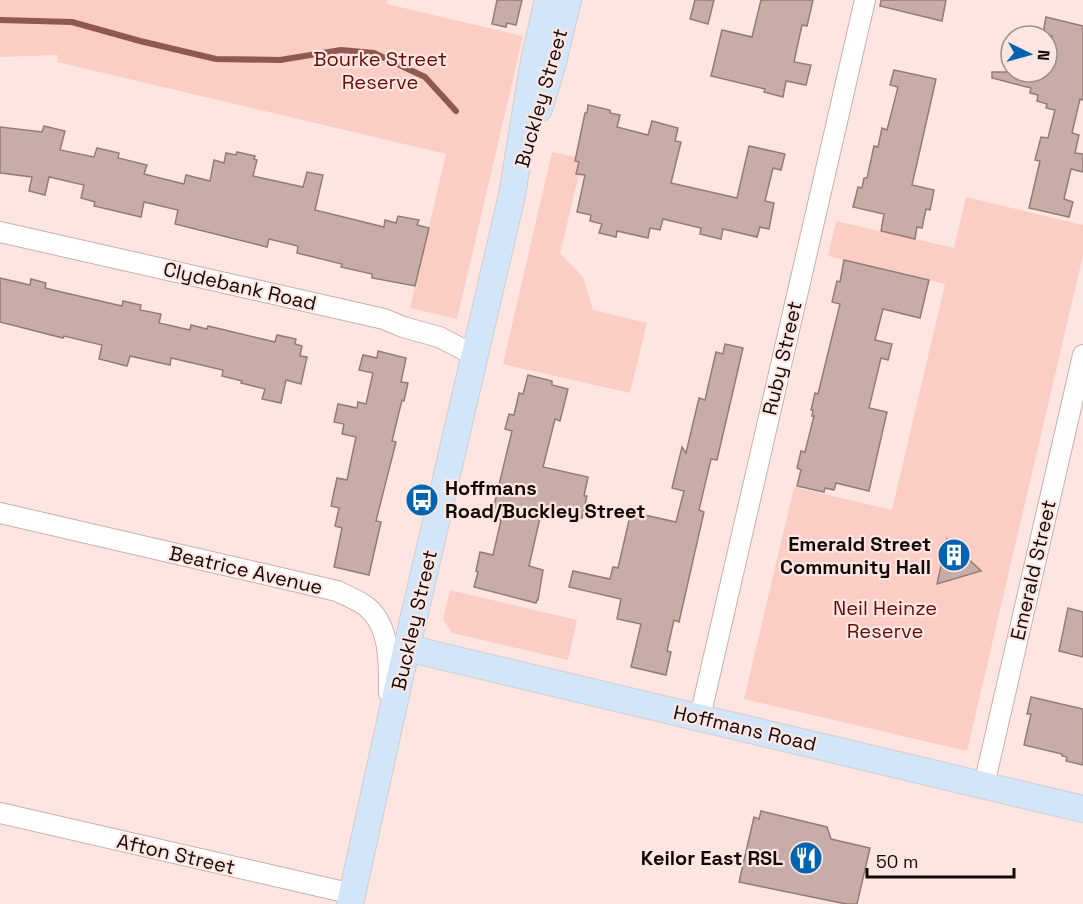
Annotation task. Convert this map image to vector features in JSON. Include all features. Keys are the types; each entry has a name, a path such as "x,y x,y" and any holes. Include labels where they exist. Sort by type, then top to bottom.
{"main road":[{"name":"Buckley Street","path":"352,899 389,725 512,195 534,62 548,0"},
{"name":"Buckley Street","path":"512,195 552,66 568,0"},
{"name":"Hoffmans Road","path":"407,648 1083,809"}],"street":[{"name":"Ruby Street","path":"700,717 865,0"},
{"name":"Clydebank Road","path":"0,232 384,319 439,337 476,356"},
{"name":"Emerald Street","path":"984,785 1083,355"},
{"name":"Beatrice Avenue","path":"0,513 337,591 353,598 368,608 377,619 389,652 389,725"},
{"name":"Afton Street","path":"0,813 352,899"}],"green space":[{"name":"Bourke Street Reserve","path":"0,0 387,0 387,4 523,36 457,319 410,308 446,154 57,62 58,55 0,57"},
{"path":"552,152 576,157 575,161 579,162 576,173 579,174 560,253 583,277 593,310 647,323 630,393 503,364"},
{"name":"Neil Heinze Reserve","path":"966,197 1083,225 1083,255 967,751 744,699 794,487 892,510 945,284 828,256 836,221 954,248"},
{"path":"450,590 577,620 568,660 452,633 443,619"}],"building":[{"path":"497,0 522,0 516,25 507,23 506,27 492,24"},
{"path":"695,0 714,0 708,24 690,19"},
{"path":"761,0 813,0 807,26 802,25 794,62 811,65 806,85 786,81 783,97 764,92 765,89 711,76 722,30 752,37"},
{"path":"881,0 946,0 942,21 880,6"},
{"path":"1046,17 1083,26 1083,100 1080,99 1072,133 1079,135 1075,153 1083,154 1083,172 1071,169 1064,199 1073,202 1069,217 1029,208 1040,161 1035,160 1041,137 1048,138 1055,110 1046,108 1047,104 1037,101 1038,95 1030,93 1031,88 1015,84 1059,84 1059,24 1045,24"},
{"path":"894,70 936,79 912,185 934,190 930,210 926,209 922,228 917,227 915,239 881,231 884,214 853,207 858,187 862,188 864,178 867,178 874,146 878,147 882,128 887,130 898,87 890,85"},
{"path":"992,72 999,72 999,80 992,78"},
{"path":"588,105 620,115 617,127 648,135 652,121 678,128 675,141 681,142 671,183 737,198 749,146 785,154 781,170 773,168 765,201 774,203 769,229 760,227 757,237 723,229 721,239 700,234 701,228 663,219 660,230 650,228 648,238 617,231 616,237 599,233 602,224 590,221 591,215 577,212 585,175 576,174 579,162 575,161"},
{"path":"44,126 65,131 60,150 94,157 97,148 119,153 118,158 147,165 144,174 184,184 186,175 210,181 214,160 224,163 226,153 236,155 237,152 255,156 254,159 257,160 253,176 303,187 307,172 323,175 315,210 384,227 385,220 396,223 398,216 419,220 417,225 429,228 415,286 372,278 372,274 341,267 342,264 297,253 298,246 269,239 267,247 175,224 178,210 144,202 141,217 94,206 95,202 81,198 84,185 49,177 45,195 29,191 32,177 0,173 0,127 42,132"},
{"path":"844,260 929,280 920,318 883,309 875,340 892,344 888,360 881,358 869,408 887,412 869,491 836,483 834,490 825,488 824,492 797,486 801,470 797,468 801,451 805,452 814,416 811,410 815,393 818,394 840,304 832,302 837,281 840,282"},
{"path":"0,278 30,285 31,279 46,283 45,288 53,290 122,306 123,301 141,305 140,310 161,314 159,323 190,330 191,325 207,329 208,326 275,342 277,335 296,339 295,344 302,346 300,356 307,357 301,384 286,380 281,403 262,399 265,389 222,376 223,370 171,358 170,365 130,356 127,366 99,359 102,345 0,322"},
{"path":"725,344 743,348 717,460 711,459 699,510 704,512 679,622 674,620 667,651 671,652 666,675 631,667 641,624 617,619 621,599 569,587 573,571 610,579 613,567 618,568 631,512 676,522 684,491 672,488 682,447 686,453 699,398 705,400 716,352 723,354"},
{"path":"378,351 406,358 401,382 408,383 392,441 396,442 376,521 381,522 369,575 334,567 342,528 335,526 339,508 331,506 337,478 347,480 356,437 342,434 344,424 334,422 338,404 357,408 358,402 366,404 373,373 359,370 363,355 377,358"},
{"path":"528,375 552,381 552,385 568,389 560,421 555,419 543,467 588,477 582,518 542,509 529,566 543,570 536,603 474,587 480,552 493,555 501,520 491,518 512,431 505,429 509,414 514,415 519,393 523,394"},
{"name":"Emerald Street Community Hall","path":"947,539 981,571 937,584"},
{"path":"1068,608 1083,612 1083,657 1059,651"},
{"path":"1031,697 1083,709 1083,765 1066,761 1067,757 1062,754 1024,745 1031,714 1027,714"},
{"path":"761,811 827,827 831,839 870,848 857,904 846,904 739,882 754,817 759,819"}],"waterway":[{"path":"0,20 72,22 216,59 280,60 341,50 374,53 425,77 456,111"}],"place":[{"name":"Hoffmans Road/Buckley Street","path":"422,500"},
{"name":"Emerald Street Community Hall","path":"954,555"},
{"name":"Keilor East RSL","path":"806,858"}]}
